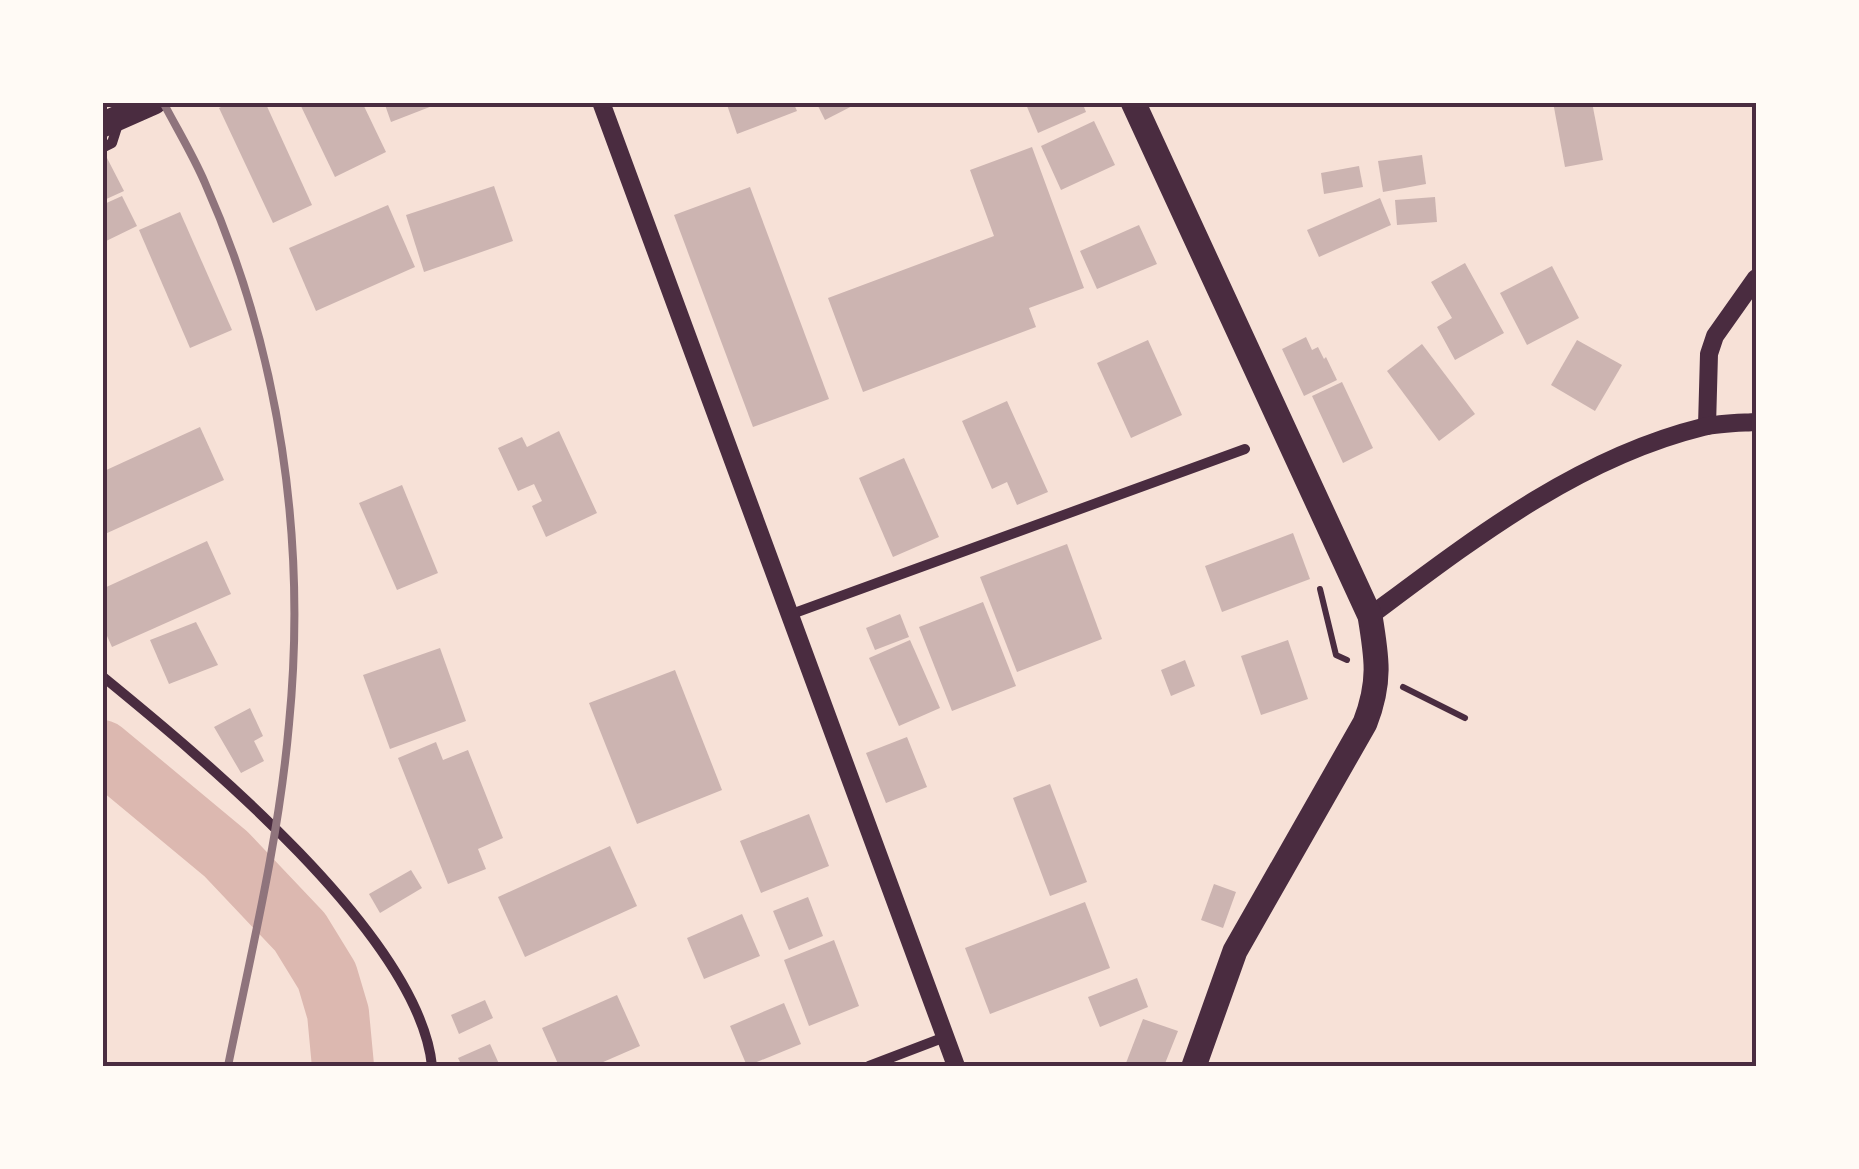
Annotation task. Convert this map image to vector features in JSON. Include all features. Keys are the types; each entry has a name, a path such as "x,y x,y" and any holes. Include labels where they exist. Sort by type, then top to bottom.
{"main road":[{"path":"111,121 154,102"},
{"path":"1133,102 1370,616 1378,668 1365,723 1235,951 1194,1066"}],"street":[{"path":"601,102 956,1066"},
{"path":"102,148 112,143 111,121"},
{"path":"1707,426 1709,354 1714,336 1756,278"},
{"path":"1370,616 1481,533 1574,478 1640,445 1707,426 1756,422"},
{"path":"789,615 1245,449"},
{"path":"102,676 175,735 274,827 358,922 408,994 432,1066"},
{"path":"869,1066 945,1037"}],"path":[{"path":"1320,590 1336,654"}],"building":[{"path":"231,102 265,102 312,205 273,223 219,108"},
{"path":"299,102 362,102 386,152 335,177"},
{"path":"384,102 440,102 440,103 391,122"},
{"path":"726,102 793,102 797,111 737,134"},
{"path":"816,102 860,102 825,120"},
{"path":"1025,102 1082,102 1086,112 1038,133"},
{"path":"1553,102 1592,102 1603,160 1565,167"},
{"path":"1094,121 1115,165 1061,190 1041,146"},
{"path":"1032,147 1084,288 1029,308 1036,327 863,392 828,298 994,236 970,170"},
{"path":"1422,155 1426,184 1383,192 1378,161"},
{"path":"107,158 124,191 102,201 102,160"},
{"path":"1359,166 1363,187 1324,194 1321,173"},
{"path":"494,186 513,241 424,272 406,215"},
{"path":"750,187 829,399 753,427 674,215"},
{"path":"122,196 137,226 102,243 102,205"},
{"path":"1435,197 1437,222 1397,225 1395,200"},
{"path":"1380,198 1391,225 1319,257 1307,230"},
{"path":"388,205 415,267 316,311 289,248"},
{"path":"180,212 232,330 190,348 139,230"},
{"path":"1139,225 1157,264 1097,289 1080,251"},
{"path":"1465,263 1504,333 1455,360 1437,327 1452,318 1431,282"},
{"path":"1552,266 1579,318 1527,345 1500,293"},
{"path":"1306,337 1312,350 1318,347 1326,357 1337,380 1304,396 1282,349"},
{"path":"1148,340 1182,415 1131,438 1097,363"},
{"path":"1577,340 1622,365 1595,411 1551,385"},
{"path":"1422,344 1475,414 1439,441 1387,371"},
{"path":"1342,382 1373,448 1343,463 1312,396"},
{"path":"1007,401 1048,492 1017,505 1007,482 992,489 962,421"},
{"path":"200,427 224,480 105,534 102,472"},
{"path":"559,431 597,513 546,537 532,506 542,501 534,484 518,491 498,448 522,437 527,447"},
{"path":"904,458 939,537 893,557 859,478"},
{"path":"402,485 438,573 397,590 359,503"},
{"path":"1293,533 1310,579 1222,612 1205,566"},
{"path":"207,541 231,594 112,647 102,625 102,589"},
{"path":"1067,544 1102,639 1017,672 980,577"},
{"path":"983,602 1016,686 952,711 919,627"},
{"path":"900,614 909,637 875,650 866,628"},
{"path":"196,622 218,665 169,684 150,640"},
{"path":"910,640 940,708 899,726 869,658"},
{"path":"1288,640 1308,699 1261,715 1241,656"},
{"path":"440,648 466,721 390,749 363,675"},
{"path":"1185,660 1195,686 1171,696 1161,670"},
{"path":"675,670 722,790 637,824 589,703"},
{"path":"250,708 263,736 254,741 264,761 241,773 214,727"},
{"path":"907,737 927,787 886,803 866,753"},
{"path":"436,742 443,760 468,750 503,838 478,849 486,869 448,884 398,758"},
{"path":"1050,784 1087,882 1050,896 1013,798"},
{"path":"809,814 829,866 761,893 740,841"},
{"path":"610,846 637,906 525,957 498,897"},
{"path":"411,870 422,888 380,913 369,894"},
{"path":"1214,884 1236,892 1223,928 1201,920"},
{"path":"808,897 823,936 789,950 773,911"},
{"path":"1085,902 1110,968 990,1014 965,948"},
{"path":"742,914 760,956 704,979 687,938"},
{"path":"834,940 859,1006 809,1026 784,960"},
{"path":"1137,978 1148,1007 1100,1027 1088,997"},
{"path":"617,995 640,1046 594,1066 559,1066 542,1028"},
{"path":"485,1000 493,1018 459,1034 451,1015"},
{"path":"784,1003 801,1044 747,1066 730,1026"},
{"path":"1143,1019 1178,1031 1164,1066 1126,1063"},
{"path":"490,1044 500,1066 462,1066 458,1058"}],"waterway":[{"path":"102,751 226,854 300,932 327,976 338,1013 343,1066"}],"railway":[{"path":"163,102 205,183 252,313 282,448 290,517 294,655 289,724 263,896 228,1066"}]}
